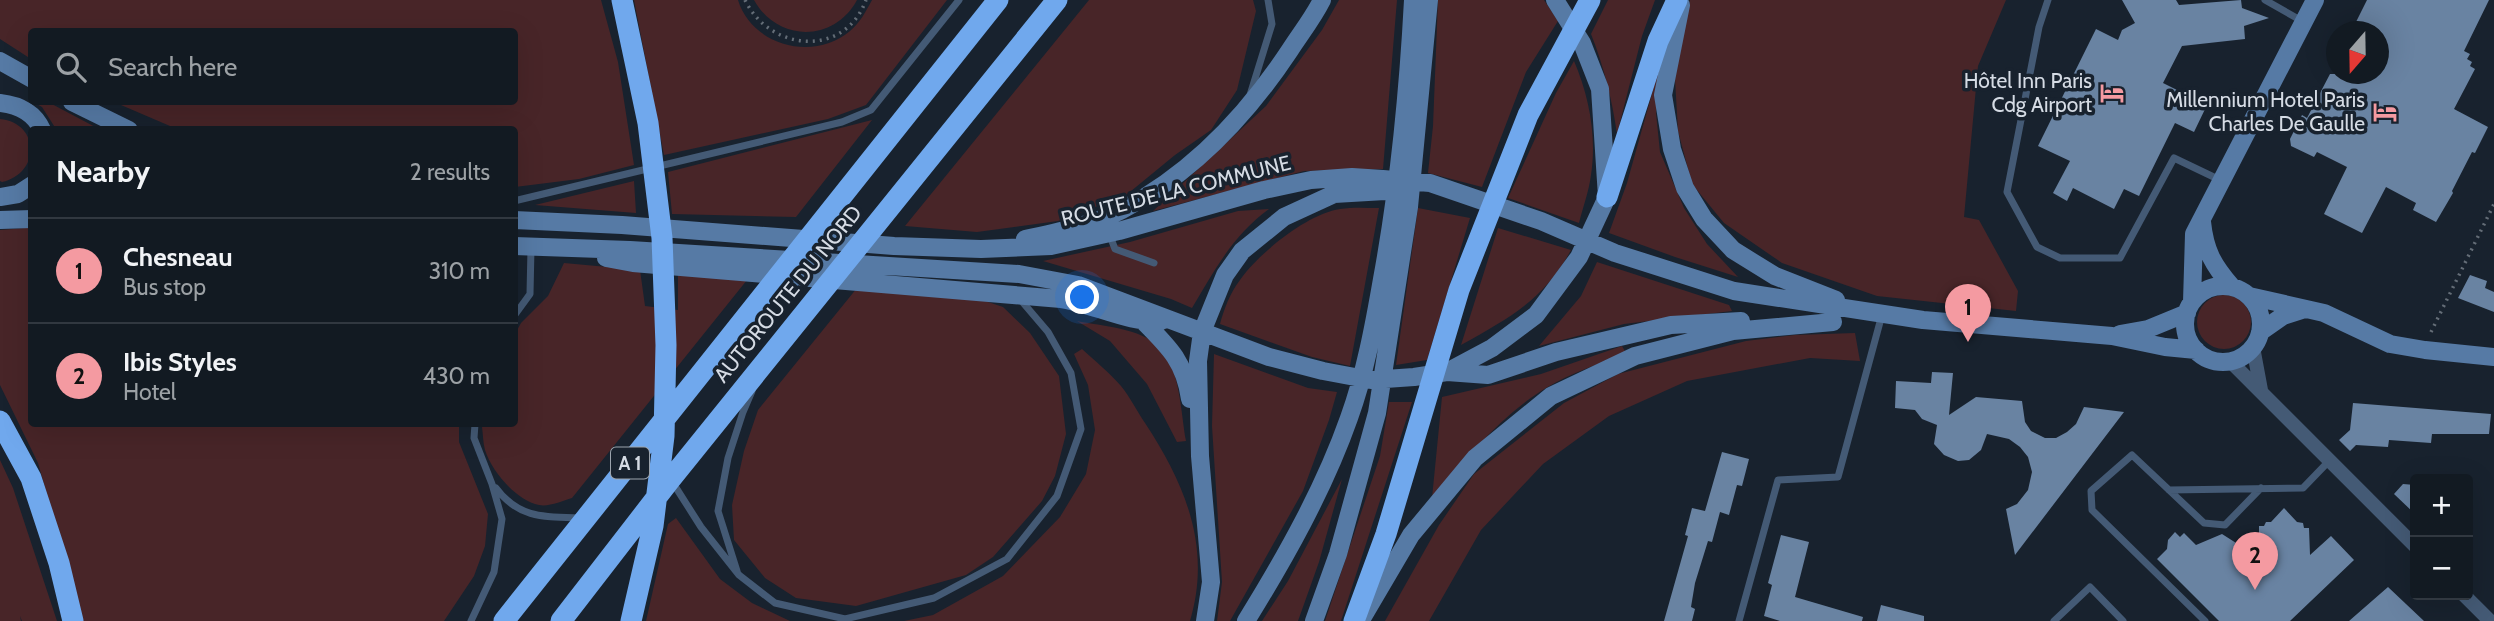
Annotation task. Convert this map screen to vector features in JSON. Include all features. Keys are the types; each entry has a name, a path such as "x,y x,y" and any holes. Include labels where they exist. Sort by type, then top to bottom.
{"highway":[{"name":"AUTOROUTE DU NORD","path":"504,621 998,0"},
{"name":"AUTOROUTE DU NORD","path":"561,621 670,480 1057,0"},
{"path":"1354,621 1386,534 1459,290 1528,115 1590,0"},
{"path":"1607,197 1658,41 1679,0"},
{"path":"624,8 648,123 662,238 666,345 664,436 653,526 631,621"},
{"path":"0,421 31,478 59,563 73,621"}],"main road":[{"path":"981,249 1041,236 1120,211 1182,173 1215,144 1270,80 1322,0"},
{"path":"1245,621 1286,554 1321,484 1349,418 1366,355 1391,233 1409,73 1413,0"},
{"path":"1314,621 1338,554 1377,413 1409,207 1429,0"},
{"path":"1679,0 1663,95 1672,149 1685,188 1704,219 1732,250 1775,276 1875,317"},
{"path":"2196,350 2186,333 2194,234 2315,0"},
{"path":"1447,372 1492,348 1536,315 1588,241 1607,197 1600,89 1582,43 1558,6"},
{"path":"0,61 28,77"},
{"path":"1,102 17,106 30,114 39,126"},
{"path":"78,105 121,126"},
{"name":"ROUTE DE LA COMMUNE","path":"518,220 981,249 1051,246 1109,234 1264,190 1311,180 1351,185 1430,183 1541,221 1615,253 1734,290 1875,317"},
{"path":"1205,621 1211,582 1200,456 1198,361 1202,332 1225,275 1242,251 1284,217 1351,185"},
{"path":"0,197 18,194 28,188"},
{"path":"2202,218 2204,244 2217,270 2232,287 2249,296 2343,320 2390,344 2494,357"},
{"path":"0,220 28,219"},
{"path":"531,247 630,250 1019,274 1078,285 1269,357 1371,380 1447,372 1488,375 1556,352 1671,325 1749,320 1833,322"},
{"path":"531,247 633,263 1015,294 1085,303 1145,323 1172,320"},
{"path":"2112,335 2148,329 2190,307 2207,289 2232,287"},
{"path":"2249,296 2259,311 2256,340"},
{"path":"1360,621 1411,535 1475,458 1551,396 1635,356 1733,331 1875,317 2112,335 2165,348 2196,350 2213,360 2230,361 2241,357 2283,316 2305,309"},
{"path":"1145,323 1170,348 1187,378 1200,456"}],"street":[{"path":"2256,340 2260,390"},
{"path":"2230,361 2410,541"},
{"path":"2468,600 2490,621"}],"lane":[{"path":"518,200 815,129 871,110 959,0"},
{"path":"1245,109 1272,24 1268,0"},
{"path":"2048,0 2039,27 2007,192 2037,247 2060,258 2120,258 2174,158 2220,180"},
{"path":"2265,0 2303,21"},
{"path":"1109,234 1115,248 1154,263"},
{"path":"518,310 530,294 531,247"},
{"path":"670,480 701,527 738,575 775,603 845,619 934,598 1007,559 1057,496 1082,429 1071,373 1048,332 1015,294"},
{"path":"1739,621 1778,480 1838,477 1875,317"},
{"path":"738,575 718,511 728,458 743,412 765,364"},
{"path":"471,621 494,572 502,519 474,438 475,427"},
{"path":"2205,621 2092,510 2091,491 2132,455 2204,523 2225,525 2261,488"},
{"path":"2169,490 2303,488 2330,460"},
{"path":"492,484 506,502 524,513 586,518"},
{"path":"2054,621 2090,587 2123,621"}],"path":[{"path":"745,0 754,16 779,36 811,41 827,38 842,30 854,20 866,0"},
{"path":"2425,350 2434,325 2494,204"}],"shaded area":[{"path":"0,0 601,0 618,62 634,165 579,179 518,187 518,126 170,126 121,105 518,105 518,28 28,28 28,57 0,39"},
{"path":"634,0 738,0 745,16 756,29 770,38 802,47 819,46 850,31 860,21 872,0 947,0 866,105 828,119 664,155"},
{"path":"754,0 857,0 847,14 834,24 806,32 777,24 764,14"},
{"path":"1089,0 1253,0 1256,11 1237,90 1211,130 1125,196 1058,221 977,232 905,226"},
{"path":"1339,0 1397,0 1383,169 1304,171 1153,211 1266,106 1322,30"},
{"path":"1438,0 1544,0 1558,21 1526,72 1482,187 1428,173 1433,126"},
{"path":"1608,0 1655,0 1642,36 1617,134 1607,83 1591,34"},
{"path":"1690,0 2006,0 1978,66 1964,217 1979,220 2018,291 2016,311 1877,296 1782,263 1724,223 1692,184 1678,131 1675,79"},
{"path":"1574,61 1588,102 1593,146 1590,181 1579,223 1508,198 1556,93"},
{"path":"1660,65 1656,113 1660,152 1684,208 1707,244 1738,277 1609,233 1627,183"},
{"path":"38,105 54,105 93,126 54,126"},
{"path":"0,119 13,122 23,129 28,138 28,161 15,177 0,181"},
{"path":"872,120 796,217 672,214 668,172"},
{"path":"634,181 636,213 535,205"},
{"path":"1345,208 1379,208 1350,366 1312,357 1220,324 1233,290 1248,269 1285,236 1327,212"},
{"path":"1418,208 1470,218 1427,360 1396,365"},
{"path":"1269,209 1234,242 1192,308 1171,299 1043,261 1130,242 1238,211"},
{"path":"28,228 28,427 459,427 459,442 488,514 485,546 474,576 444,621 83,621 38,463 0,385 0,230"},
{"path":"1498,228 1571,250 1537,295 1495,326 1461,345"},
{"path":"1597,262 1729,305 1732,311 1624,324 1539,346 1581,296"},
{"path":"564,263 640,270 645,306 678,310 678,275 747,280 572,498 539,505 522,497 499,476 485,450 482,427 518,427 518,328 548,296"},
{"path":"857,288 973,297 1003,307 1030,333 1059,376 1066,434 1055,476 1042,501 993,557 966,575 856,606 796,598 765,578 734,540 732,505 744,451 758,410"},
{"path":"2224,295 2243,303 2251,322 2243,341 2224,349 2205,341 2197,322 2205,303"},
{"path":"1077,321 1132,332 1160,347 1176,378 1186,441 1177,442 1147,384 1110,341"},
{"path":"1855,333 1860,361 1810,358 1687,381 1609,416 1543,464 1481,530 1429,621 1385,621 1439,525 1474,474 1564,403 1618,374 1746,341 1795,335"},
{"path":"1622,346 1626,353 1555,383 1514,411 1485,438 1432,498 1442,397 1541,374"},
{"path":"1082,349 1121,386 1159,446 1183,493 1191,517 1198,567 1190,621 904,621 933,615 1003,576 1060,517 1086,474 1095,430 1088,385 1074,354"},
{"path":"1214,354 1308,388 1337,392 1303,491 1230,621 1217,621 1222,582 1212,426"},
{"path":"1389,402 1412,402 1341,621 1325,621 1380,456"},
{"path":"0,460 13,488 57,621 22,621 20,616 21,621 0,621"},
{"path":"1342,479 1319,562 1298,621 1262,621 1288,581"},
{"path":"676,518 720,579 752,603 790,621 646,621 668,524"}],"building":[{"name":"Hôtel Inn Paris Cdg Airport","path":"2122,0 2176,0 2179,5 2241,0 2242,8 2269,18 2244,26 2245,39 2182,46 2163,83 2207,105 2194,132 2175,123 2139,196 2124,189 2114,209 2073,188 2067,201 2053,193 2070,161 2038,146 2096,29 2118,40 2122,30 2135,23"},
{"name":"Millennium Hotel Paris Charles De Gaulle","path":"2367,0 2489,0 2464,51 2470,54 2467,59 2475,69 2454,109 2488,127 2436,222 2413,210 2416,203 2386,187 2362,233 2324,214 2347,167 2317,152 2314,157 2291,146 2290,139 2302,115 2307,118 2326,82 2326,84 2389,84 2389,21 2356,21"},
{"path":"2470,275 2487,281 2485,288 2494,292 2494,312 2458,298"},
{"path":"1932,372 1953,373 1949,415 1976,397 2022,401 2025,422 2031,431 2045,438 2056,438 2067,432 2076,424 2084,407 2124,412 2015,555 2006,509 2017,504 2028,490 2032,472 2028,457 2009,439 1987,434 1981,450 1969,460 1958,461 1944,455 1934,444 1937,425 1922,419 1915,410 1895,408 1896,381 1931,383"},
{"path":"2353,403 2491,414 2489,434 2432,434 2431,443 2389,440 2388,447 2356,445 2350,451 2339,440 2350,430"},
{"path":"1722,452 1749,459 1742,486 1737,485 1729,515 1720,512 1712,542 1708,541 1695,583 1692,621 1664,621 1688,536 1685,535 1692,508 1705,511"},
{"path":"2403,484 2410,485 2410,509 2394,494"},
{"path":"2284,508 2297,522 2303,523 2304,528 2309,528 2310,555 2331,536 2354,560 2290,621 2219,621 2157,559 2167,549 2168,540 2175,532 2180,537 2184,533 2196,545 2222,534 2244,548 2259,533 2259,526 2271,522"},
{"path":"1781,535 1809,542 1795,597 1863,617 1862,621 1780,621 1764,616 1772,585 1768,583"},
{"path":"2388,587 2424,621 2349,621"},
{"path":"1881,605 1924,616 1924,621 1877,621"}],"place":[{"name":"Hôtel Inn Paris Cdg Airport","path":"2112,93"},
{"name":"Millennium Hotel Paris Charles De Gaulle","path":"2385,112"},
{"name":"Chesneau","path":"1968,342"},
{"name":"Ibis Styles","path":"2255,590"}]}
